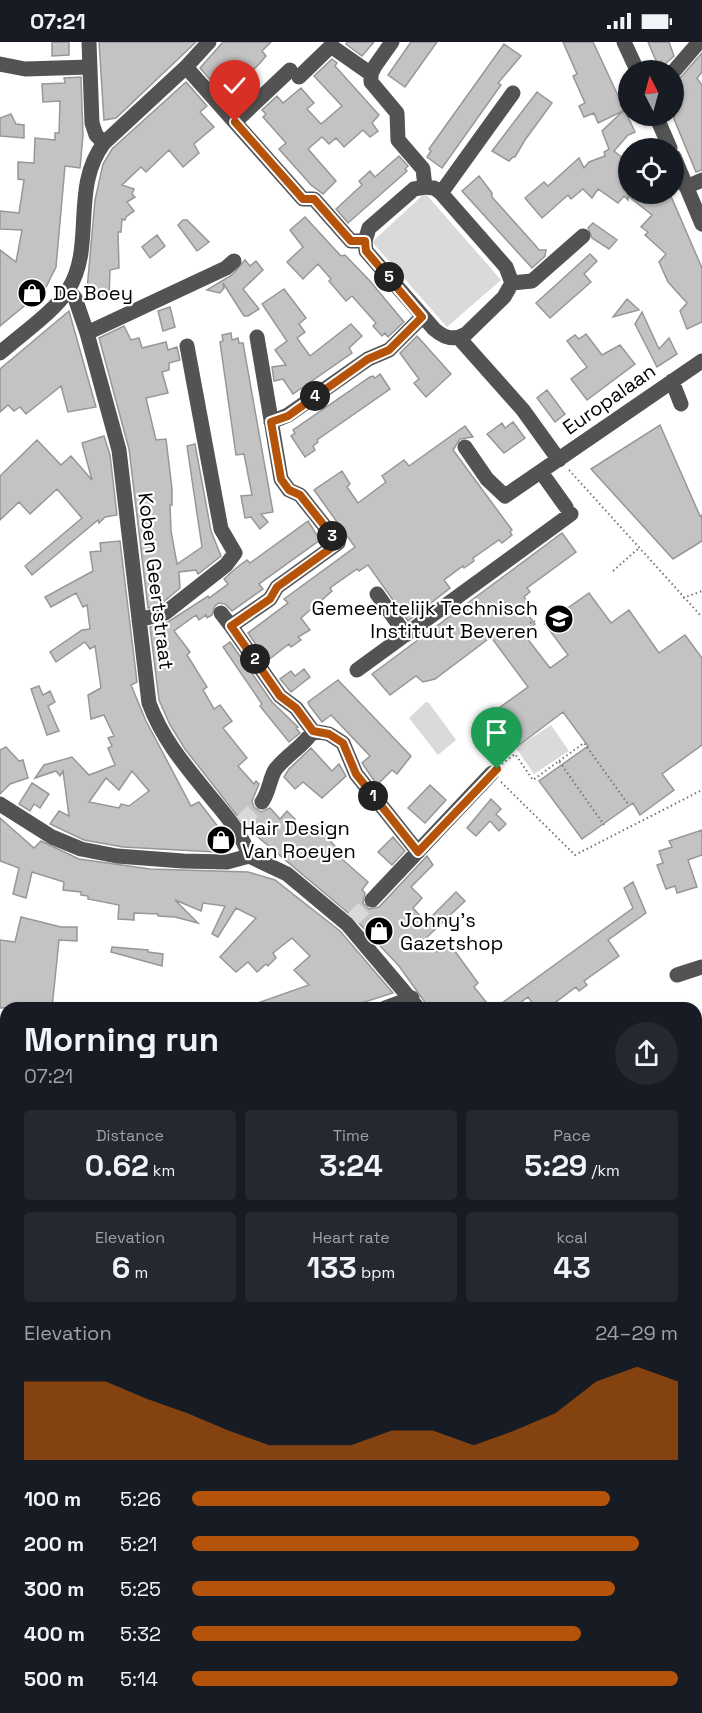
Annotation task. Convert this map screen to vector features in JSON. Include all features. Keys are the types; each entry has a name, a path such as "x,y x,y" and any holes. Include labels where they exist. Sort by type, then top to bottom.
{"street":[{"path":"89,42 92,123 96,135 104,143"},
{"path":"0,353 68,290 80,254 90,166 104,143 186,67 209,42"},
{"path":"392,42 371,74 371,82 397,113 398,140 423,169 425,187"},
{"path":"624,42 632,60"},
{"path":"683,60 699,42"},
{"path":"237,124 328,44 371,74"},
{"path":"0,64 25,69 90,68"},
{"path":"186,67 303,199 314,199 351,241 365,241"},
{"path":"441,193 513,93"},
{"path":"686,187 702,180"},
{"path":"684,182 702,224"},
{"path":"434,188 441,193 506,267 512,283 504,297 466,334 459,338 447,338 422,317 366,251 365,241 369,228 414,189 434,188"},
{"path":"512,283 531,281 583,236"},
{"path":"87,333 226,268 234,261"},
{"name":"Koben Geertstraat","path":"68,290 75,298 87,333 118,450 149,703 171,748 239,825 249,856"},
{"path":"271,422 288,416 368,359 389,350 422,317"},
{"path":"231,626 270,599 277,587 338,543 300,495 289,490 281,479 257,337"},
{"path":"459,338 523,410 559,460"},
{"path":"139,620 165,613 226,565 235,553 221,529 187,346"},
{"name":"Europalaan","path":"465,447 505,496 702,362"},
{"path":"672,381 681,404"},
{"path":"357,670 569,511 541,472"},
{"path":"377,594 406,634"},
{"path":"221,613 280,696 296,708 313,731 329,734 343,743 356,774 418,852"},
{"path":"262,802 271,786 274,771 307,741 313,731"},
{"path":"372,900 492,773"},
{"path":"0,804 52,837 81,849 117,856 183,861 227,862 249,856 287,874 350,921 414,1002"},
{"path":"677,975 702,967"}],"path":[{"path":"559,460 702,617"},
{"path":"613,571 639,548"},
{"path":"683,598 702,591"},
{"path":"530,623 535,621"},
{"path":"512,750 533,780 584,743 628,804"},
{"path":"515,754 492,773 575,855 702,790"},
{"path":"559,761 604,825"}],"shaded area":[{"path":"425,193 501,280 447,327 372,242"},
{"path":"426,702 456,740 438,755 409,718"},
{"path":"551,725 569,751 534,774 516,748"}],"building":[{"path":"52,42 69,42 69,55 52,56"},
{"path":"99,42 196,42 116,118 104,120"},
{"path":"223,42 271,42 262,51 266,56 236,88 246,98 235,108 200,68"},
{"path":"347,42 374,42 362,56 346,44"},
{"path":"411,42 437,42 405,87 388,75"},
{"path":"563,42 593,42 618,96 618,113 598,123 594,113 584,117 579,106 585,103 573,76 577,74"},
{"path":"648,42 669,42 674,56 670,60 656,60"},
{"path":"504,44 521,56 498,83 501,85 442,168 427,157 431,151 429,149"},
{"path":"702,53 702,72 697,78 702,85 702,170 696,172 684,138 682,138 677,126 684,126 684,74"},
{"path":"332,59 337,63 335,66 379,115 372,123 378,131 370,137 363,130 344,147 336,138 329,144 322,137 308,149 336,181 323,194 311,185 279,149 286,143 263,117 266,114 262,110 277,96 283,103 301,88 314,103 307,109 321,124 342,106 314,76"},
{"path":"81,77 83,135 80,168 65,166 56,267 46,287 44,285 29,302 0,326 0,250 16,262 22,230 0,229 0,211 19,213 24,180 18,179 18,162 34,163 35,138 55,140 55,133 59,133 60,101 43,102 42,84 65,83 64,78"},
{"path":"186,82 207,106 200,112 214,127 194,144 199,153 183,167 169,150 146,172 141,167 122,185 134,189 132,194 135,197 127,202 134,211 125,220 122,219 121,232 118,232 119,268 110,270 109,299 98,298 99,291 87,290 95,200 103,164 112,149"},
{"path":"537,92 552,103 515,157 509,161 492,151"},
{"path":"11,114 16,124 24,125 24,138 0,136 0,118"},
{"path":"618,116 618,126 632,126 635,132 625,138 618,138 618,146 614,151 618,154 618,203 598,189 592,198 583,189 571,199 568,195 542,218 525,198 544,182 548,186 579,158 584,168 589,162 605,156 604,152 609,149 602,131"},
{"path":"399,156 408,166 405,169 407,171 348,223 336,209 362,185 359,181 370,171 375,177"},
{"path":"479,176 492,193 492,197 539,250 546,250 545,256 532,268 462,191"},
{"path":"638,204 674,204 702,268 702,322 687,329 680,311 687,303 668,282 659,262 666,254 645,235 648,232 641,227 652,215"},
{"path":"305,217 341,256 345,255 370,281 404,322 388,337 385,333 382,336 373,326 376,323 352,296 346,301 318,264 303,279 287,262 303,247 290,230"},
{"path":"183,220 187,220 209,242 197,251 178,225"},
{"path":"593,223 617,240 609,249 592,238 588,228"},
{"path":"157,235 165,246 150,258 142,247"},
{"path":"590,254 597,261 584,274 591,282 550,318 536,303"},
{"path":"245,260 250,266 256,261 263,270 243,289 259,309 248,316 244,316 223,283 224,288 220,293 207,290 232,275"},
{"path":"284,289 306,318 299,324 305,332 297,338 310,356 351,324 362,336 349,348 352,353 293,394 283,379 274,381 272,367 286,365 275,350 287,341 262,304"},
{"path":"627,299 639,310 613,317"},
{"path":"170,307 175,327 163,331 158,311"},
{"path":"69,311 96,407 68,412 61,386 26,414 20,407 14,411 8,405 0,412 0,369"},
{"path":"642,312 659,349 669,338 677,354 657,367 635,324"},
{"path":"124,326 131,340 139,338 142,348 166,342 168,350 177,347 180,360 169,363 169,370 162,372 168,393 146,398 156,440 166,439 172,489 171,531 177,564 202,547 187,446 195,444 211,531 221,556 198,574 196,570 179,572 180,588 161,604 148,608 129,449 99,338"},
{"path":"231,333 232,340 238,338 239,343 243,343 273,512 261,514 268,522 260,529 251,517 245,518 241,496 252,495 244,454 236,455 220,342 223,341 222,335"},
{"path":"586,334 602,355 620,345 635,364 587,400 571,379 587,367 567,341 575,335 579,339"},
{"path":"417,336 451,374 426,397 414,383 419,379 400,353"},
{"path":"380,374 390,389 317,440 318,442 313,446 315,450 305,457 291,436 295,433 293,430 370,377 375,378"},
{"path":"547,390 565,414 555,422 537,398"},
{"path":"513,422 525,438 504,453 487,434 502,423 505,428"},
{"path":"660,425 700,516 702,515 702,541 673,559 591,469"},
{"path":"465,426 473,437 460,439 453,450 512,530 510,532 512,535 502,543 499,540 473,558 474,561 444,580 450,588 408,621 368,565 359,571 357,569 330,588 332,591 301,618 310,630 298,637 301,640 291,647 289,644 267,661 248,633 288,603 284,599 355,547 314,490 342,471 350,484 347,487 358,503 386,482 382,476 404,460 409,466"},
{"path":"104,436 110,455 117,515 105,517 99,523 98,520 32,575 25,566 82,518 57,489 30,514 19,502 0,520 0,476 37,440 61,465 71,456 92,480 82,443"},
{"path":"308,521 320,540 259,584 263,589 232,611 225,604 219,603 215,606 212,615 207,618 206,615 199,620 196,615 174,631 190,652 187,655 207,687 203,690 214,709 220,705 232,721 223,728 247,758 238,766 254,784 256,781 259,784 252,801 254,807 261,812 270,808 280,819 287,811 295,819 293,822 307,836 322,821 329,828 331,826 338,833 331,842 337,848 334,852 368,882 362,890 365,893 363,903 369,909 379,907 427,856 433,865 411,887 422,898 413,908 426,922 456,892 465,901 426,938 437,952 449,943 478,983 474,987 486,1002 425,1002 399,966 353,917 246,827 185,749 170,725 159,700 150,627 168,622 208,596 209,598 228,584 224,579 236,568 247,560 250,563"},
{"path":"562,533 576,552 527,588 530,592 524,597 529,604 523,608 535,624 523,633 550,668 568,655 545,624 589,593 611,623 629,610 659,653 685,635 702,658 702,745 662,774 674,790 640,815 633,803 582,839 539,781 588,746 563,712 510,752 485,718 528,687 491,637 435,679 423,682 416,676 390,695 372,674"},
{"path":"120,541 137,682 131,685 146,721 191,806 199,802 229,841 215,852 123,847 84,840 50,824 59,811 69,816 63,771 60,776 56,771 35,778 44,765 72,757 89,775 115,765 108,748 112,746 108,738 114,736 104,715 91,719 88,695 101,688 95,646 90,649 85,642 56,662 50,652 82,630 90,629 87,605 83,607 76,593 51,607 45,597 93,571 90,552 101,551 100,543","holes":["132,771 149,791 129,806 121,804 119,808 89,802 106,778 119,790"]},
{"path":"230,642 272,702 298,727 296,728 300,733 289,742 260,706 262,704 223,647"},
{"path":"304,669 310,677 291,692 280,679 291,671 295,676"},
{"path":"338,680 411,756 397,774 392,770 377,785 362,763 370,756 331,715 322,722 309,705 308,702"},
{"path":"39,686 43,695 50,691 55,702 48,706 59,731 47,735 31,689"},
{"path":"6,747 19,761 23,760 28,778 10,784 0,794 0,750"},
{"path":"311,748 332,771 339,764 346,776 322,798 303,782 295,789 284,777"},
{"path":"32,783 49,794 40,808 34,804 30,811 19,804"},
{"path":"430,785 446,800 425,823 408,808"},
{"path":"491,799 501,809 496,814 506,824 499,831 490,821 476,836 467,828"},
{"path":"0,818 34,848 41,841 79,859 150,869 248,872 275,880 340,931 393,993 365,1002 260,1002 309,985 294,970 310,956 292,938 273,953 276,958 268,966 266,964 257,972 248,962 236,972 220,957 256,918 236,908 218,937 212,934 225,906 203,903 201,911 175,900 198,923 175,917 158,916 158,914 134,913 134,920 118,919 119,905 88,899 88,896 81,895 81,892 63,890 64,882 32,872 26,898 13,894 19,868 0,861"},
{"path":"702,830 702,855 688,860 697,887 677,893 675,886 666,889 657,865 663,863 659,851 672,847 669,841"},
{"path":"393,837 405,851 392,865 378,852"},
{"path":"633,882 646,913 608,940 619,956 584,981 587,985 579,991 576,987 556,1002 532,1002 528,997 521,1002 503,1002 633,908 624,888"},
{"path":"21,917 61,927 77,927 77,941 59,940 53,1002 0,1002 0,940 15,942"},
{"path":"112,947 148,950 148,952 163,954 162,966 111,952"}],"tunnel":[{"path":"242,822 262,802"},
{"path":"353,919 372,900"}],"place":[{"name":"De Boey","path":"32,293"},
{"name":"Gemeentelijk Technisch Instituut Beveren","path":"559,619"},
{"name":"Hair Design Van Roeyen","path":"221,840"},
{"name":"Johny's Gazetshop","path":"379,931"}],"route":[{"path":"235,122 303,199 314,199 351,241 365,241 366,251 422,317 389,350 368,359 288,416 271,422 281,479 289,490 300,495 338,543 277,587 270,599 231,626 280,696 296,708 313,731 329,734 343,743 356,774 418,852 497,769"}]}
